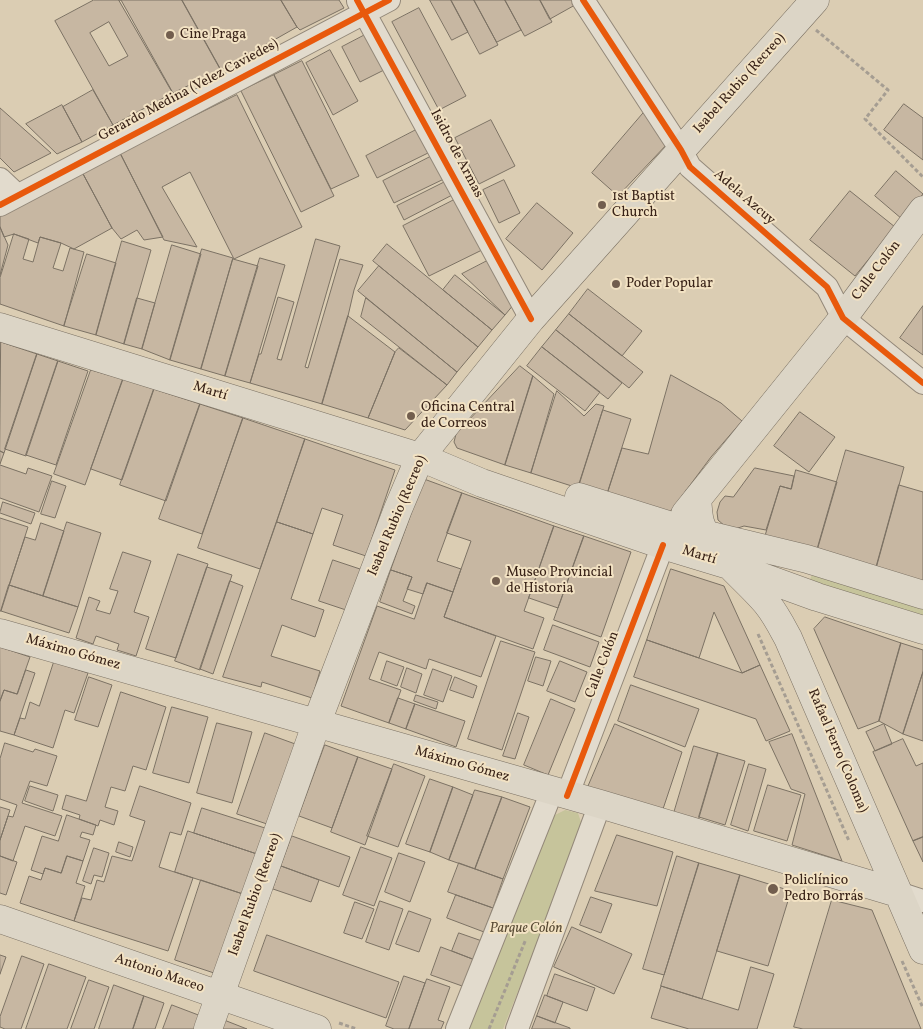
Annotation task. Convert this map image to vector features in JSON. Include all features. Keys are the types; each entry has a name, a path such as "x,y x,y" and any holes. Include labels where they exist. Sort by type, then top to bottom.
{"main road":[{"name":"Isabel Rubio (Recreo)","path":"208,1029 317,722 398,509 420,457 531,320 808,8"},
{"name":"Calle Colón","path":"669,536 843,318 923,210"},
{"name":"Martí","path":"0,327 420,457 482,484 669,536 729,565 767,606 817,596 923,630"},
{"path":"697,499 701,523 706,534 729,565"},
{"name":"Martí","path":"669,536 706,534 807,559 923,596"},
{"path":"767,606 786,573 807,559"},
{"path":"788,638 791,619 800,609 817,596"},
{"name":"Rafael Ferro (Coloma)","path":"767,606 788,638 911,897 911,952"},
{"name":"Máximo Gómez","path":"0,633 600,804 911,897"},
{"name":"Antonio Maceo","path":"0,919 317,1029"}],"street":[{"name":"Gerardo Medina (Velez Caviedes)","path":"9,200 361,7 389,0"},
{"name":"Adela Azcuy","path":"583,0 681,150 690,167 828,287 843,318 923,383"},
{"name":"Isidro de Armas","path":"361,7 531,320"},
{"path":"0,179 9,200"},
{"name":"Calle Colón","path":"457,1029 669,536"},
{"path":"517,1029 600,804"}],"path":[{"path":"808,8 888,90 865,119 923,177"},
{"path":"767,606 851,847"},
{"path":"911,952 923,1008"}],"green space":[{"path":"817,574 923,607 923,620 812,585 810,579 812,575"},
{"name":"Parque Colón","path":"565,810 578,813 583,828 503,1029 469,1029 553,816"}],"building":[{"path":"94,0 121,0 173,93 113,125 55,21","holes":["109,22 128,56 109,66 90,33"]},
{"name":"Cine Praga","path":"119,0 182,0 221,70 173,93"},
{"path":"182,0 281,0 297,27 221,70"},
{"path":"281,0 339,0 344,8 300,30"},
{"path":"430,0 451,0 468,32 452,40"},
{"path":"451,0 474,0 498,45 480,54"},
{"path":"474,0 505,0 521,30 497,42"},
{"path":"505,0 540,0 552,22 525,36"},
{"path":"540,0 572,0 575,5 550,19"},
{"path":"419,8 466,96 439,110 392,22"},
{"path":"365,35 384,70 360,82 342,47"},
{"path":"330,50 358,101 333,115 306,63"},
{"path":"302,61 359,176 331,189 274,75"},
{"path":"274,75 334,196 301,212 241,91"},
{"path":"93,90 113,125 82,142 63,107"},
{"path":"237,95 302,227 234,259 190,172 162,187 197,247 164,240 120,153"},
{"path":"904,104 923,118 923,160 884,130"},
{"path":"62,105 82,142 57,154 26,124"},
{"path":"0,108 51,153 14,172 0,158"},
{"path":"646,110 669,142 618,196 592,173"},
{"path":"491,120 515,166 479,184 455,138"},
{"path":"416,130 428,153 377,178 366,156"},
{"path":"120,153 163,237 144,240 137,230 121,239 112,228 82,172"},
{"path":"434,155 446,178 394,203 383,181"},
{"path":"896,171 923,194 902,219 875,196"},
{"path":"82,172 112,228 74,249 40,237 38,243 14,234 4,237 0,227 0,214"},
{"path":"449,180 456,193 404,220 397,206"},
{"path":"504,180 520,213 499,223 483,190"},
{"path":"850,191 895,227 855,276 810,240"},
{"path":"458,198 484,249 429,276 403,226"},
{"path":"537,203 573,233 542,270 506,239"},
{"path":"0,227 8,245 0,275"},
{"path":"14,234 29,239 23,259 33,262 40,237 61,243 53,268 63,271 70,248 84,252 64,326 0,304 0,278"},
{"path":"316,239 340,246 305,367 308,368 340,259 363,265 354,290 322,404 250,383 278,297 294,302 277,359 281,360"},
{"path":"122,241 151,250 124,344 96,335"},
{"path":"387,244 492,330 478,347 373,261"},
{"path":"172,245 201,254 170,360 142,349"},
{"path":"202,249 233,258 201,369 170,360"},
{"path":"87,254 116,263 96,335 64,326"},
{"path":"260,258 285,265 250,383 225,376"},
{"path":"233,259 258,266 225,376 201,369"},
{"path":"489,260 514,304 505,315 462,274"},
{"path":"379,266 478,347 457,372 358,291"},
{"path":"455,275 505,315 492,330 443,290"},
{"path":"588,289 642,331 622,356 569,314"},
{"path":"137,298 155,303 142,349 124,344"},
{"path":"366,298 457,372 447,385 361,317"},
{"path":"923,306 923,355 900,338"},
{"path":"569,314 643,372 629,388 556,330"},
{"path":"348,316 395,352 368,418 322,404"},
{"path":"556,330 622,383 608,399 542,347"},
{"path":"1,342 37,354 4,453 0,451"},
{"path":"542,347 600,392 585,411 527,366"},
{"path":"399,348 447,385 405,430 368,418 395,352"},
{"path":"37,354 58,361 26,456 5,449"},
{"path":"58,361 88,371 56,465 26,455"},
{"path":"520,366 533,376 505,465 457,448 454,442 456,434"},
{"path":"91,370 123,379 85,485 54,474"},
{"path":"671,375 721,403 742,421 711,457 667,516 606,497 622,448 648,454"},
{"path":"533,376 554,394 531,473 505,465"},
{"path":"123,379 154,389 122,480 91,469"},
{"path":"154,389 200,404 166,501 120,485"},
{"path":"557,391 584,416 596,404 604,406 578,488 531,473"},
{"path":"200,404 243,418 202,534 159,519"},
{"path":"603,410 631,419 606,497 578,488"},
{"path":"800,412 835,437 809,472 774,446"},
{"path":"243,418 305,439 260,569 198,548"},
{"path":"305,439 395,470 366,556 333,545 343,515 322,508 313,534 277,522"},
{"path":"846,450 904,467 875,572 816,554"},
{"path":"0,451 4,453 0,464"},
{"path":"0,465 26,474 28,468 52,476 39,512 0,498"},
{"path":"755,468 794,476 791,489 780,486 766,530 744,526 735,529 726,527 718,520 717,512 720,502 725,496 733,497"},
{"path":"796,470 837,482 816,554 764,539 780,486 791,489"},
{"path":"424,479 462,493 437,561 461,569 453,592 427,583 423,594 407,589 412,577 391,570"},
{"path":"52,481 66,486 55,518 41,514"},
{"path":"899,485 923,492 923,586 875,572"},
{"name":"Museo Provincial de Historia","path":"462,493 554,526 524,611 544,618 533,649 444,617 471,541 447,533"},
{"path":"3,502 35,513 31,524 0,513"},
{"path":"0,518 28,527 1,611 0,611"},
{"path":"67,522 101,533 78,607 43,596"},
{"path":"277,522 313,534 291,599 324,610 315,637 282,625 271,656 320,671 312,698 262,682 261,687 223,677"},
{"path":"41,523 64,531 43,596 9,585 25,537 35,540"},
{"path":"554,526 584,536 558,608 529,598"},
{"path":"584,536 631,552 601,637 554,620"},
{"path":"123,552 151,561 134,612 149,617 136,656 117,650 119,644 96,636 93,644 76,638 89,597 100,601 96,610 110,614 118,591 110,589"},
{"path":"178,554 208,564 176,658 146,649"},
{"path":"333,560 363,570 349,611 319,601"},
{"path":"207,567 232,575 200,670 175,661"},
{"path":"671,569 724,586 760,665 742,673 714,612 699,658 647,640"},
{"path":"391,570 412,577 403,601 415,606 412,614 380,602"},
{"path":"230,581 243,586 213,674 200,669"},
{"path":"427,583 453,592 444,617 496,636 481,677 429,659 426,669 379,652 369,679 401,690 389,723 341,706 377,606 414,619"},
{"path":"9,585 78,607 69,633 1,611"},
{"path":"825,617 901,643 879,721 858,729 814,629"},
{"path":"553,625 599,642 590,667 544,650"},
{"path":"647,640 742,673 760,665 790,731 766,741 756,719 634,677"},
{"path":"501,641 535,652 502,750 468,739"},
{"path":"901,643 923,650 923,672 903,734 879,721"},
{"path":"0,647 30,657 17,694 4,690 0,701"},
{"path":"536,657 551,661 543,686 528,681"},
{"path":"387,661 404,667 397,686 381,680"},
{"path":"560,661 587,672 575,702 547,691"},
{"path":"54,662 88,673 74,713 65,710 53,748 14,735 20,718 25,719 30,702 39,706"},
{"path":"407,668 422,674 416,693 401,687"},
{"path":"433,669 452,676 443,702 424,695"},
{"path":"26,670 35,673 14,735 0,731 0,701 4,690 17,694"},
{"path":"923,672 923,741 903,734"},
{"path":"89,677 112,685 98,727 75,720"},
{"path":"455,677 477,686 473,698 450,690"},
{"path":"631,685 699,709 685,747 618,721"},
{"path":"121,692 166,707 146,770 133,766 125,791 111,787 105,807 118,811 114,825 100,820 98,826 79,819 80,815 62,809 66,795 86,801"},
{"path":"416,695 438,702 436,709 414,701"},
{"path":"398,698 415,704 406,729 389,723"},
{"path":"551,699 575,709 548,775 524,765"},
{"path":"415,704 465,721 456,747 406,729"},
{"path":"172,707 208,717 189,783 153,773"},
{"path":"518,713 529,717 515,759 503,756"},
{"path":"217,723 252,732 232,803 197,793"},
{"path":"615,724 682,752 663,809 588,787"},
{"path":"884,724 892,744 875,751 866,732"},
{"path":"265,733 298,745 270,825 237,814"},
{"path":"792,734 842,861 792,845 805,794 791,789 769,742"},
{"path":"903,739 916,766 923,763 923,837 913,841 873,752"},
{"path":"5,743 33,752 35,749 57,756 47,786 30,781 22,803 62,816 55,836 25,826 13,861 0,856 0,840 8,816 13,817 17,805 0,799 0,759"},
{"path":"325,745 358,757 332,828 299,816"},
{"path":"694,746 718,753 698,821 674,813"},
{"path":"718,753 745,761 725,825 699,817"},
{"path":"358,757 392,769 365,845 331,832"},
{"path":"394,764 425,776 398,847 367,836"},
{"path":"749,764 766,769 748,831 731,825"},
{"path":"430,779 453,787 430,852 406,844"},
{"path":"768,785 801,795 787,841 754,831"},
{"path":"30,786 58,795 53,811 25,801"},
{"path":"140,786 191,803 181,835 170,832 159,867 193,878 168,951 74,921 82,898 91,900 97,880 104,882 112,856 132,861 145,821 130,816"},
{"path":"453,787 473,795 449,860 430,852"},
{"path":"475,790 502,797 475,869 449,860"},
{"path":"502,797 530,807 503,879 475,869"},
{"path":"0,807 10,810 0,840"},
{"path":"202,808 268,829 260,855 194,833"},
{"path":"67,815 96,825 93,835 82,832 80,837 90,840 83,861 67,856 61,873 45,868 43,874 31,870 42,836 58,841"},
{"path":"188,831 260,855 246,895 175,872"},
{"path":"617,835 673,852 657,906 595,891"},
{"path":"292,836 350,857 339,887 281,866"},
{"path":"923,837 923,862 913,841"},
{"path":"119,842 133,847 130,857 116,852"},
{"path":"361,847 392,858 374,906 343,895"},
{"path":"94,848 109,853 102,877 94,875 91,884 83,881"},
{"path":"399,853 425,862 410,902 385,892"},
{"path":"0,856 17,862 6,895 0,893"},
{"path":"67,856 83,861 76,883 85,886 74,921 20,903 29,876 41,880 45,868 61,873"},
{"path":"677,856 699,863 664,975 643,969"},
{"path":"459,863 503,879 493,908 448,892"},
{"path":"699,863 740,875 702,999 661,986"},
{"path":"281,866 319,880 311,902 273,889"},
{"path":"740,875 791,891 768,966 717,951"},
{"path":"201,880 246,895 220,975 175,960"},
{"path":"456,895 493,908 484,932 447,918"},
{"path":"591,897 612,904 601,933 580,925"},
{"path":"832,900 872,910 921,1029 803,1029 794,1027"},
{"path":"380,901 403,909 389,950 366,942"},
{"path":"355,902 374,909 362,939 344,933"},
{"path":"409,911 431,919 419,952 396,944"},
{"path":"572,927 632,954 614,994 554,967"},
{"path":"459,933 482,941 475,960 452,951"},
{"path":"267,935 399,982 386,1018 254,971"},
{"path":"441,947 475,960 465,987 431,975"},
{"path":"0,955 6,957 0,974"},
{"path":"22,956 44,964 21,1029 5,1029 0,1027 0,1017"},
{"path":"49,964 86,977 67,1029 26,1029"},
{"path":"751,967 774,974 757,1029 689,1029 651,1018 661,986 738,1010"},
{"path":"555,974 595,988 587,1011 547,996"},
{"path":"404,976 425,983 409,1029 394,1029 386,1026"},
{"path":"427,979 450,987 438,1020 444,1022 441,1029 409,1029"},
{"path":"89,980 109,987 94,1029 71,1029"},
{"path":"114,985 144,996 133,1029 99,1029"},
{"path":"545,995 563,1002 555,1023 537,1016"},
{"path":"144,996 164,1003 155,1029 133,1029"},
{"path":"172,1005 201,1016 196,1029 163,1029"},
{"path":"537,1016 570,1028 570,1029 532,1029"},
{"path":"224,1020 247,1029 221,1029"}],"cycle path":[{"path":"357,0 531,319"},
{"path":"0,205 389,0"},
{"path":"583,0 681,150 690,167 827,287 843,318 923,383"},
{"path":"567,796 663,545"}],"place":[{"name":"Cine Praga","path":"170,35"},
{"name":"1st Baptist Church","path":"602,205"},
{"name":"Poder Popular","path":"616,284"},
{"name":"Oficina Central de Correos","path":"411,416"},
{"name":"Museo Provincial de Historia","path":"496,581"},
{"name":"Policlínico Pedro Borrás","path":"773,889"}]}
